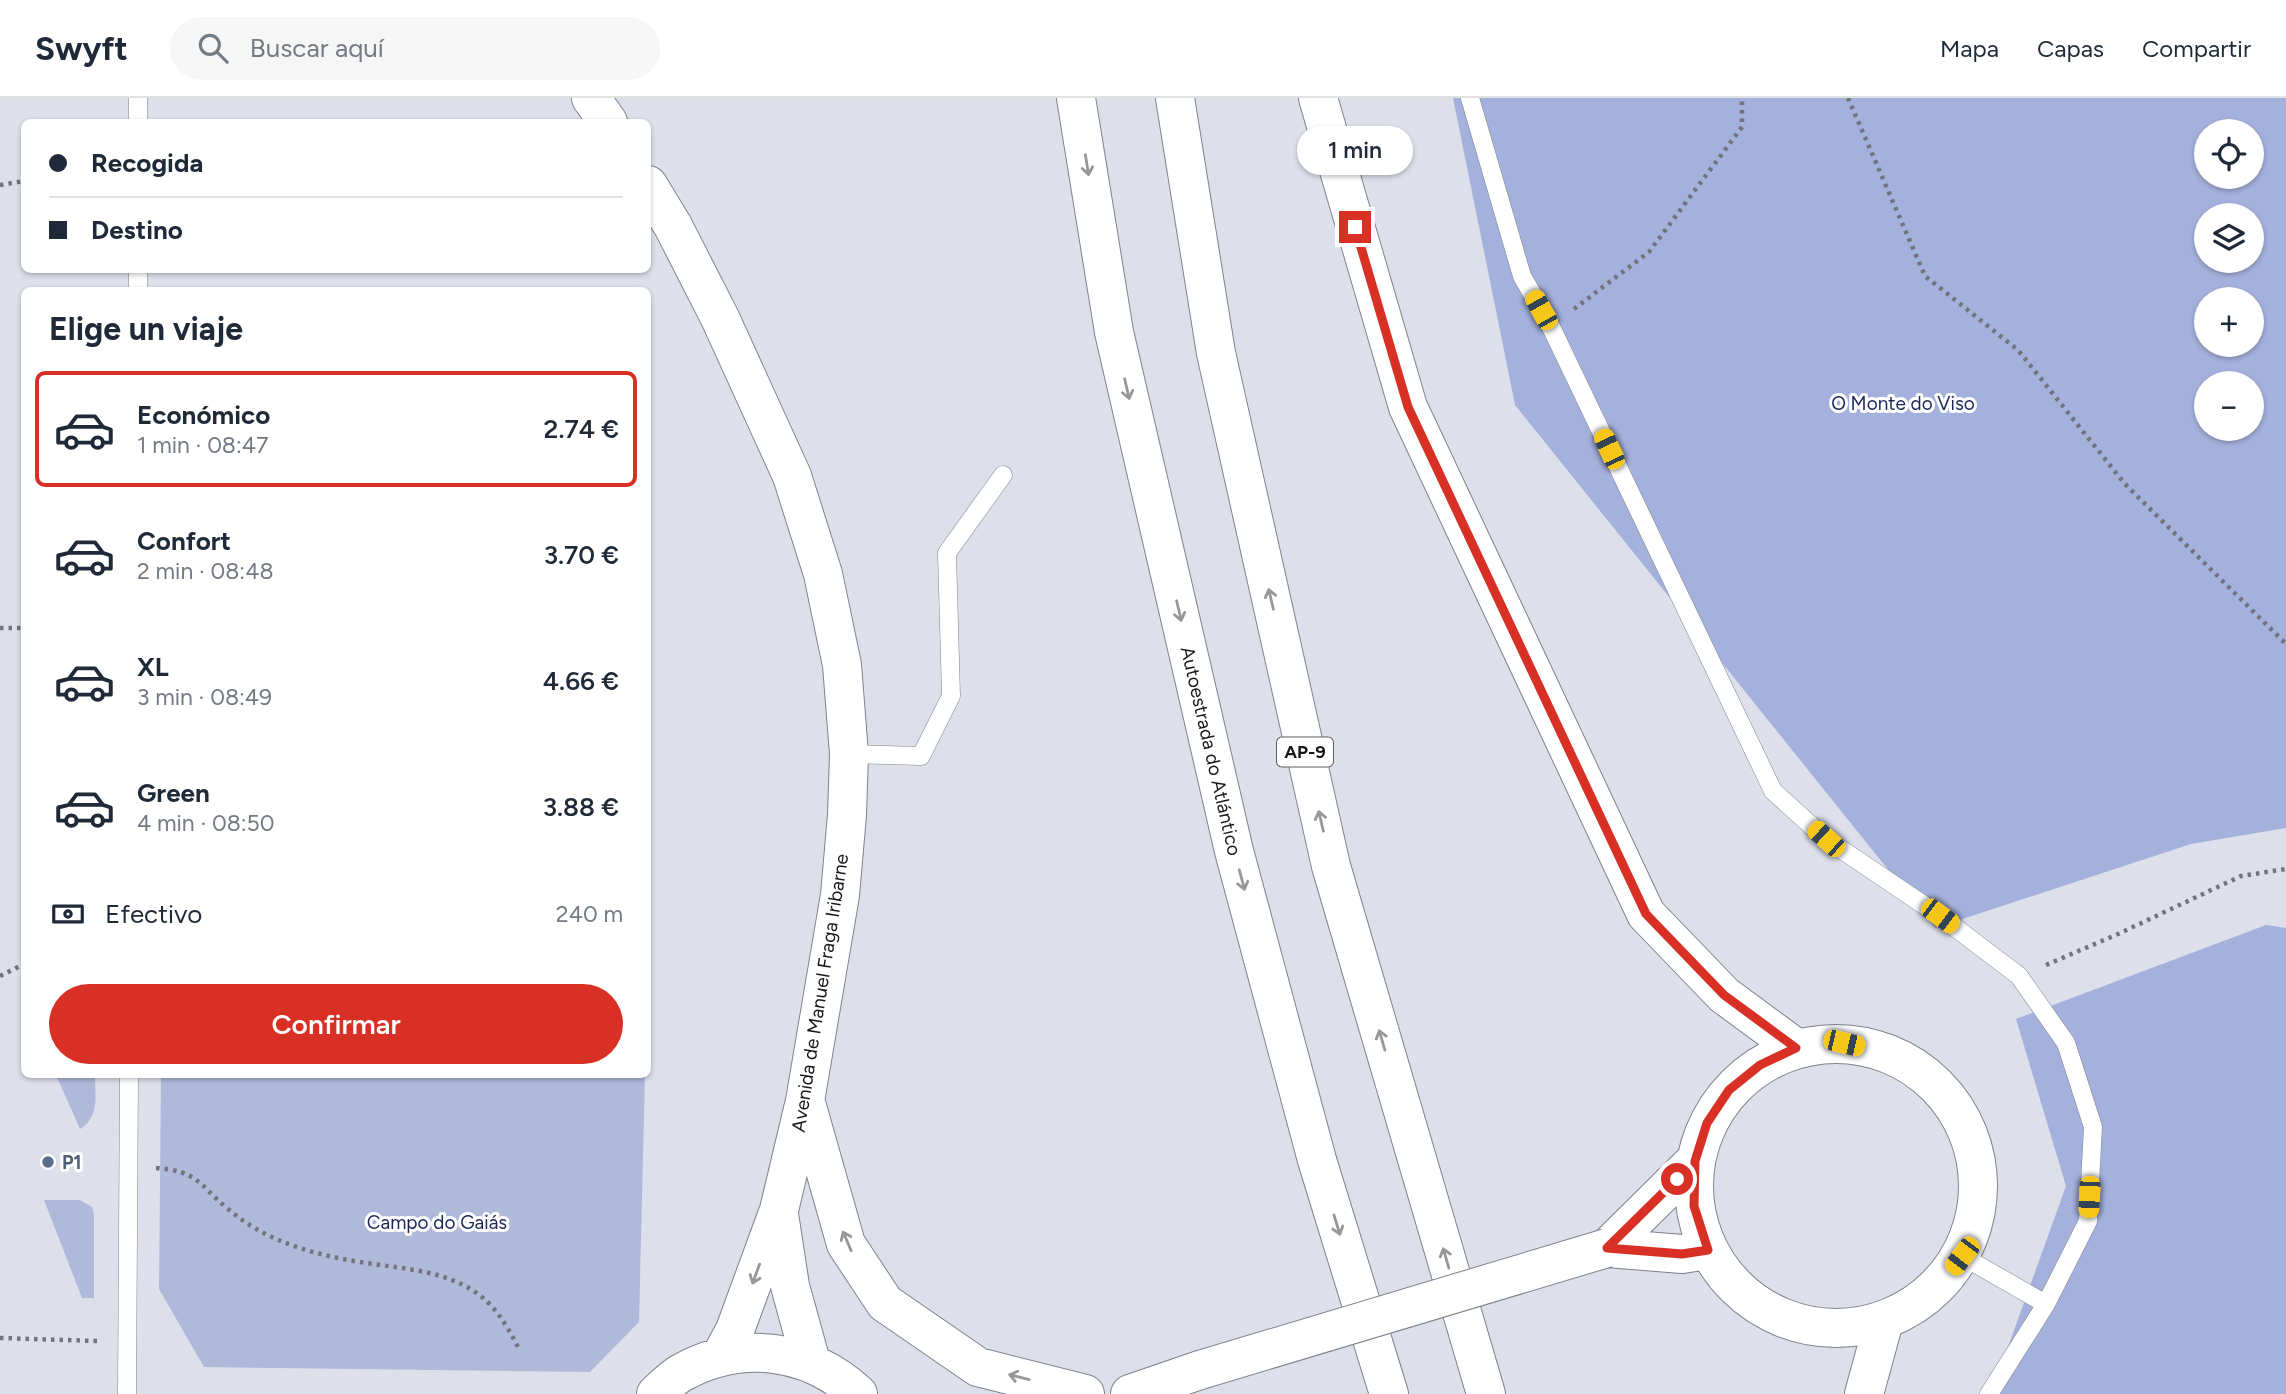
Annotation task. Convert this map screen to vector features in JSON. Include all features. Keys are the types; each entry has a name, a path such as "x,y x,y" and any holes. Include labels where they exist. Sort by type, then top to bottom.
{"main road":[{"path":"591,98 606,119"},
{"name":"Autoestrada do Atlántico","path":"1076,98 1114,332 1234,851 1317,1160 1388,1394"},
{"name":"AP-9","path":"1175,98 1216,353 1331,866 1486,1394"},
{"path":"1318,98 1408,407 1646,914 1724,995 1796,1048"},
{"name":"Avenida de Manuel Fraga Iribarne","path":"651,190 673,226 720,318 792,477 822,574 842,665 849,754 840,895 805,1101 779,1210 735,1330 721,1356"},
{"path":"1844,1043 1892,1054 1932,1079 1963,1117 1978,1163 1978,1211 1962,1256 1941,1284 1915,1306 1884,1321 1844,1329 1802,1325 1764,1309 1742,1292 1732,1284 1708,1250 1694,1206 1695,1161 1707,1123 1729,1090 1760,1065 1796,1048 1844,1043"},
{"path":"805,1101 846,1244 885,1303 978,1367 1085,1394"},
{"path":"1607,1248 1695,1161"},
{"name":"Avenida de Manuel Fraga Iribarne","path":"779,1210 790,1286 811,1362"},
{"path":"1130,1394 1200,1370 1607,1248 1682,1254 1708,1250"},
{"path":"1864,1394 1884,1321"},
{"path":"656,1394 680,1374 721,1356 766,1352 811,1362 841,1379 858,1394"}],"lane":[{"path":"138,98 138,119"},
{"path":"1470,98 1522,276 1551,327 1773,791 1826,839 1940,916 2019,976 2066,1043 2093,1127 2088,1221 2046,1304 1989,1394"},
{"path":"849,754 920,756 951,696 947,553 1003,475"},
{"path":"127,1394 129,1078"},
{"path":"1962,1256 2046,1304"}],"path":[{"path":"1551,327 1649,252 1742,127 1742,98"},
{"path":"1848,98 1925,276 2018,350 2125,484 2286,644"},
{"path":"0,185 21,182"},
{"path":"0,628 21,628"},
{"path":"2019,976 2118,934 2241,876 2286,869"},
{"path":"0,975 21,965"},
{"path":"128,1167 171,1169 187,1173 200,1181 224,1206 257,1230 294,1246 340,1258 448,1278 469,1288 502,1317 520,1351"},
{"path":"0,1338 127,1342"}],"green space":[{"name":"O Monte do Viso","path":"1453,98 2286,98 2286,828 2191,844 1935,928 1515,405"},
{"path":"2266,925 2286,928 2286,1394 1991,1394 2066,1186 2016,1019"},
{"path":"57,1078 95,1078 94,1112 80,1129"},
{"name":"Campo do Gaiás","path":"161,1078 645,1078 639,1322 590,1372 204,1367 159,1289"},
{"path":"44,1200 80,1200 92,1207 94,1298 82,1298"}],"place":[{"name":"P1","path":"48,1162"}],"route":[{"path":"1355,227 1408,407 1646,914 1724,995 1796,1048 1760,1065 1729,1090 1707,1123 1695,1161 1694,1206 1708,1250 1682,1254 1607,1248 1677,1179"}]}
